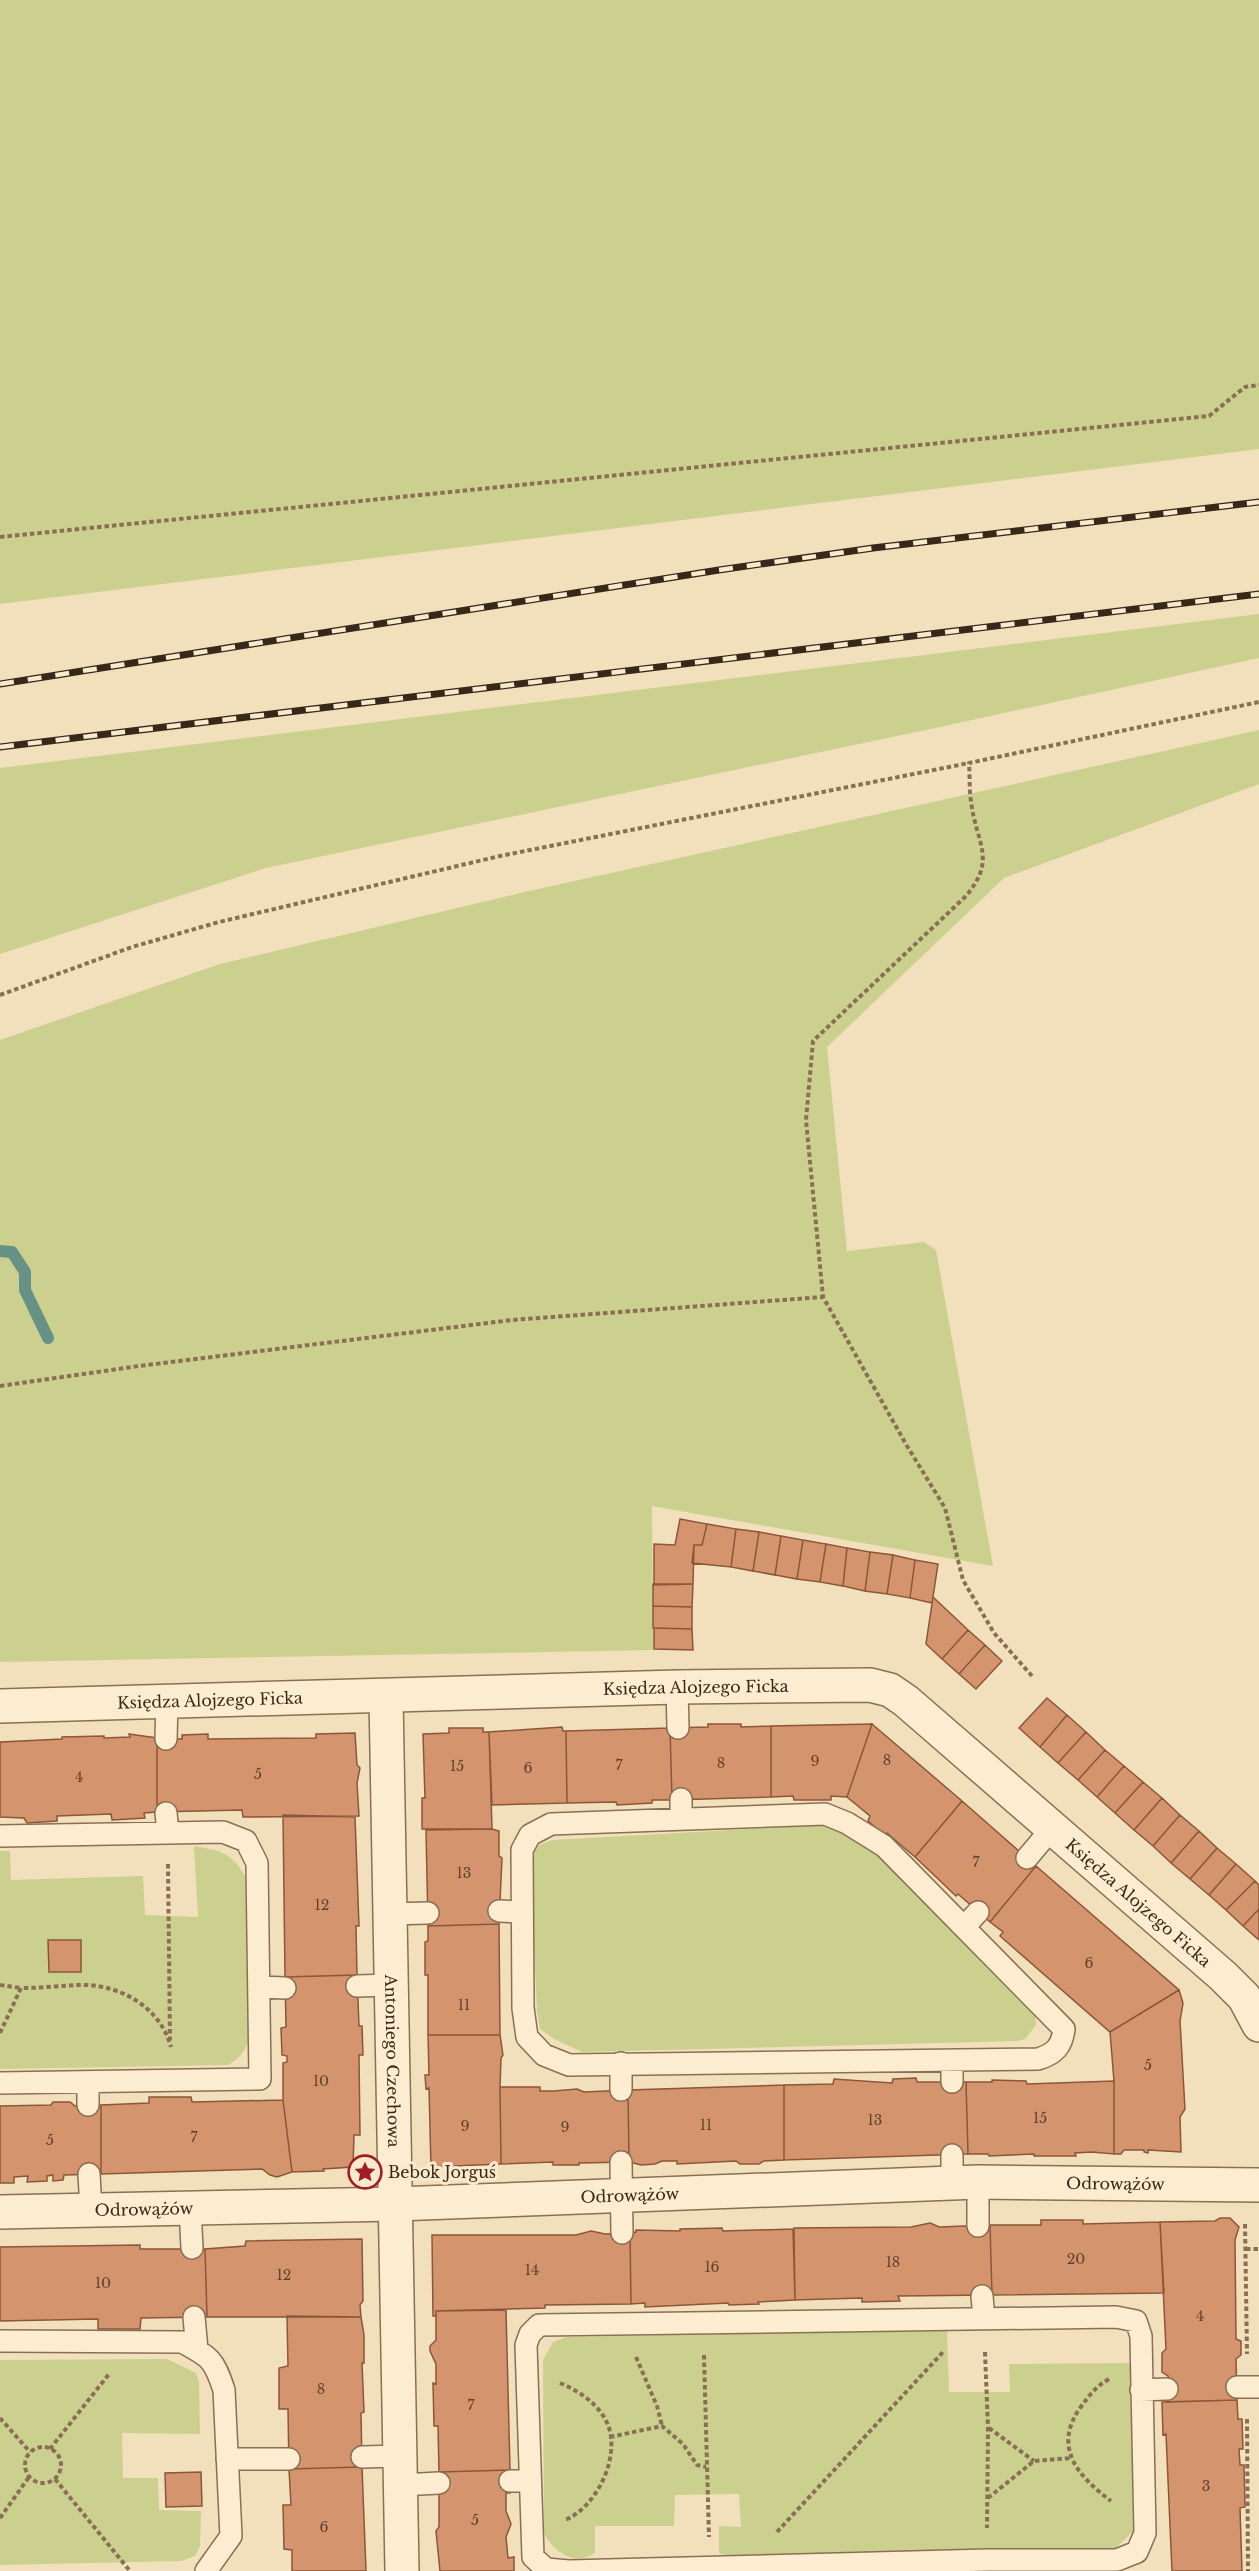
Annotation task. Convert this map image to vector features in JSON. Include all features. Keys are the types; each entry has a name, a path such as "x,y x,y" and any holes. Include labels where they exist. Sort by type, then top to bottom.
{"street":[{"name":"Księdza Alojzego Ficka","path":"0,1706 677,1688 870,1685 890,1690 906,1701 1053,1827 1223,1976 1244,1997 1258,2022"},
{"name":"Antoniego Czechowa","path":"386,1697 402,2571"},
{"name":"Odrowążów","path":"0,2212 396,2204 622,2195 961,2173 1259,2185"}],"lane":[{"path":"677,1688 678,1728"},
{"path":"166,1738 167,1702"},
{"path":"681,1809 825,1814 847,1823 884,1846 971,1919 1064,2029 1062,2043 1051,2055 1038,2059 569,2065 544,2055 527,2037 521,1912 522,1850 530,1835 551,1824 681,1809"},
{"path":"0,1836 167,1823 223,1832 246,1841 257,1863 261,1987 260,2079 0,2083"},
{"path":"1027,1858 1053,1827"},
{"path":"499,1911 521,1912"},
{"path":"389,1914 428,1913"},
{"path":"357,1986 391,1985"},
{"path":"261,1987 285,1988"},
{"path":"952,2061 952,2082"},
{"path":"621,2063 621,2090"},
{"path":"88,2082 88,2105"},
{"path":"621,2162 622,2233"},
{"path":"961,2173 978,2226"},
{"path":"89,2174 90,2210"},
{"path":"190,2208 192,2248"},
{"path":"982,2296 984,2319"},
{"path":"621,2313 703,2324 984,2319 1116,2317 1136,2321 1141,2336 1145,2533 1137,2552 1117,2560 1069,2566 988,2560 569,2571 546,2569 532,2557 532,2533 520,2481 527,2376 526,2345 530,2334 538,2325 621,2313"},
{"path":"194,2317 197,2350"},
{"path":"0,2341 182,2342 204,2354 217,2367 224,2390 231,2536 206,2571"},
{"path":"1141,2381 1167,2389"},
{"path":"1237,2387 1259,2387"},
{"path":"362,2457 439,2483"},
{"path":"227,2459 289,2459"}],"path":[{"path":"0,537 1209,416 1245,387 1259,385"},
{"path":"0,995 132,947 230,919 500,856 969,763 1259,702"},
{"path":"969,763 970,801 985,863 977,883 813,1041 806,1120 823,1297 907,1446 945,1508 963,1580 994,1633 1032,1676"},
{"path":"0,1386 139,1366 513,1320 823,1297"},
{"path":"167,1823 170,2043 175,2066 174,2081"},
{"path":"0,1985 21,1988 78,1985 113,1989 127,1994 152,2012 170,2043"},
{"path":"0,2033 21,1988"},
{"path":"1246,2249 1259,2249"},
{"path":"621,2313 657,2406 662,2426 683,2444 697,2465 706,2467"},
{"path":"758,2567 757,2553 953,2342 954,2319"},
{"path":"984,2319 988,2428 988,2560"},
{"path":"703,2324 710,2569"},
{"path":"50,2449 133,2342"},
{"path":"1141,2381 1120,2374 1096,2386 1072,2420 1068,2438 1071,2458 1085,2480 1111,2500 1132,2508 1144,2508"},
{"path":"527,2376 543,2377 580,2392 604,2418 611,2449 608,2468 594,2496 573,2517 532,2533"},
{"path":"0,2418 30,2452"},
{"path":"610,2437 662,2426"},
{"path":"988,2428 1035,2461"},
{"path":"37,2448 50,2449 60,2459 59,2473 55,2479 42,2484 29,2477 24,2464 30,2452 37,2448"},
{"path":"988,2499 1035,2461 1071,2458"},
{"path":"0,2518 29,2477"},
{"path":"55,2479 130,2571"}],"green space":[{"path":"0,0 1259,0 1259,449 0,604"},
{"path":"1259,614 1259,658 266,868 0,954 0,768"},
{"path":"1259,730 1259,784 1004,878 827,1047 847,1251 924,1242 936,1250 993,1566 652,1506 653,1650 0,1662 0,1040 220,964 529,891"},
{"path":"825,1825 841,1829 866,1845 1035,2013 1036,2025 1025,2039 582,2052 554,2039 540,2029 537,2011 530,1859 539,1845 552,1840"},
{"path":"194,1846 211,1849 230,1857 245,1876 249,2037 242,2054 228,2065 0,2069 0,1851 10,1851 11,1880 143,1876 145,1915 198,1917"},
{"path":"947,2330 949,2392 1010,2392 1009,2364 1132,2363 1133,2531 1116,2548 728,2556 719,2553 719,2526 741,2527 739,2494 675,2495 674,2526 595,2526 595,2553 587,2557 566,2556 548,2541 544,2534 543,2360 553,2342 566,2337"},
{"path":"167,2359 196,2373 199,2382 200,2434 122,2433 123,2478 158,2478 159,2510 201,2511 200,2546 195,2556 181,2561 0,2565 0,2360"}],"building":[{"path":"680,1519 707,1524 702,1545 694,1545 693,1584 654,1585 654,1544 675,1545"},
{"path":"707,1524 736,1529 731,1567 692,1563 694,1545 702,1545"},
{"path":"736,1529 759,1532 753,1571 731,1567"},
{"path":"759,1532 781,1536 775,1575 753,1571"},
{"path":"781,1536 803,1540 797,1579 775,1575"},
{"path":"803,1540 826,1544 820,1582 797,1579"},
{"path":"826,1544 847,1548 843,1586 820,1582"},
{"path":"847,1548 870,1552 865,1591 843,1586"},
{"path":"870,1552 893,1555 887,1594 865,1591"},
{"path":"893,1555 915,1560 910,1598 887,1594"},
{"path":"915,1560 938,1564 932,1603 910,1598"},
{"path":"653,1584 693,1584 692,1607 653,1606"},
{"path":"933,1597 968,1630 942,1659 926,1644"},
{"path":"653,1606 692,1607 692,1629 653,1628"},
{"path":"654,1628 692,1629 693,1650 654,1649"},
{"path":"968,1630 985,1645 959,1674 942,1659"},
{"path":"985,1645 1002,1661 976,1689 959,1674"},
{"path":"1047,1698 1067,1715 1040,1747 1019,1728"},
{"path":"1067,1715 1086,1732 1058,1763 1040,1747"},
{"path":"708,1724 741,1724 741,1727 771,1726 771,1797 672,1800 670,1728 708,1727"},
{"path":"872,1724 962,1801 915,1857 887,1833 885,1836 868,1821 870,1816 847,1797"},
{"path":"872,1724 847,1797 831,1796 831,1800 794,1800 793,1796 771,1797 771,1726"},
{"path":"562,1727 563,1731 566,1731 567,1803 492,1805 489,1732"},
{"path":"449,1728 483,1728 483,1732 489,1732 492,1829 422,1829 422,1798 425,1798 423,1734 449,1733"},
{"path":"670,1728 672,1800 652,1800 652,1803 617,1805 616,1802 567,1803 566,1731"},
{"path":"1086,1732 1105,1750 1078,1780 1058,1763"},
{"path":"355,1733 357,1765 360,1768 357,1783 359,1816 243,1817 242,1810 157,1812 157,1738 182,1739 182,1735 208,1734 208,1739 316,1738 316,1734"},
{"path":"129,1734 157,1738 157,1812 144,1813 145,1818 112,1820 111,1814 57,1816 57,1821 27,1823 24,1818 0,1817 0,1742 62,1739 62,1737 130,1737"},
{"path":"1105,1750 1124,1766 1097,1797 1078,1780"},
{"path":"1124,1766 1143,1782 1115,1813 1097,1797"},
{"path":"1143,1782 1162,1798 1134,1830 1115,1813"},
{"path":"1162,1798 1180,1815 1153,1846 1134,1830"},
{"path":"962,1801 1036,1866 990,1922 958,1894 956,1896 915,1857"},
{"path":"283,1815 355,1817 359,1926 356,1926 357,1975 285,1977"},
{"path":"1180,1815 1199,1831 1171,1863 1153,1846"},
{"path":"492,1829 499,1831 499,1856 502,1858 499,1924 428,1926 426,1830"},
{"path":"1199,1831 1217,1848 1190,1879 1171,1863"},
{"path":"1217,1848 1236,1864 1209,1895 1190,1879"},
{"path":"1236,1864 1255,1881 1226,1910 1209,1895"},
{"path":"1036,1866 1179,1990 1110,2032 1000,1936 1003,1932 990,1922"},
{"path":"1255,1881 1259,1885 1259,1909 1243,1926 1226,1910"},
{"path":"1259,1909 1259,1940 1243,1926"},
{"path":"499,1924 500,2035 428,2035 428,1975 425,1975 425,1942 428,1941 428,1926"},
{"path":"48,1940 81,1940 81,1972 49,1972"},
{"path":"357,1975 359,2026 362,2026 363,2055 359,2055 360,2135 354,2135 353,2167 292,2172 283,2100 283,2063 287,2062 287,2056 282,2055 281,2028 286,2027 285,1977"},
{"path":"1179,1990 1183,2003 1180,2021 1185,2109 1180,2117 1181,2152 1148,2150 1148,2153 1144,2150 1124,2150 1121,2154 1114,2154 1114,2081 1110,2032"},
{"path":"428,2035 500,2035 503,2055 500,2087 501,2164 431,2167 429,2088 426,2089 425,2075 429,2075"},
{"path":"916,2078 917,2082 966,2082 968,2154 784,2160 784,2085 833,2084 834,2079 892,2083 893,2079"},
{"path":"992,2080 1026,2081 1027,2084 1114,2081 1114,2154 1092,2152 1075,2153 1076,2156 1034,2156 1034,2154 989,2156 988,2154 968,2154 966,2082 992,2082"},
{"path":"784,2085 784,2160 764,2161 759,2164 740,2164 736,2161 677,2164 677,2161 662,2161 641,2165 629,2162 628,2090"},
{"path":"500,2087 540,2087 540,2091 628,2090 629,2162 579,2163 579,2165 553,2165 553,2162 501,2164"},
{"path":"149,2097 191,2097 192,2102 283,2100 292,2172 277,2177 262,2169 101,2174 101,2105 149,2103"},
{"path":"53,2102 70,2102 75,2106 101,2105 101,2174 64,2175 63,2180 53,2181 53,2175 47,2176 47,2181 27,2182 28,2176 14,2177 14,2183 0,2183 0,2106 51,2105"},
{"path":"1220,2218 1230,2218 1239,2227 1235,2240 1236,2339 1241,2341 1241,2355 1236,2359 1237,2400 1168,2402 1168,2376 1162,2372 1162,2353 1166,2349 1160,2222 1215,2221"},
{"path":"1041,2220 1083,2220 1083,2224 1160,2222 1164,2293 992,2295 990,2225 1041,2225"},
{"path":"930,2223 939,2227 990,2225 992,2295 898,2296 900,2301 862,2302 862,2298 795,2300 794,2228 911,2227"},
{"path":"722,2228 723,2231 793,2229 795,2300 729,2305 728,2303 645,2307 645,2303 631,2304 630,2233 636,2230 680,2231 680,2229"},
{"path":"591,2231 605,2234 630,2233 631,2304 545,2305 545,2308 436,2311 436,2316 433,2316 432,2235 576,2235"},
{"path":"362,2239 361,2317 207,2317 205,2249 245,2246 246,2241"},
{"path":"140,2245 140,2249 205,2249 207,2317 141,2318 140,2329 98,2329 98,2319 0,2321 0,2247"},
{"path":"506,2310 510,2470 439,2472 438,2426 434,2426 433,2383 436,2384 436,2364 430,2351 430,2346 436,2340 436,2311"},
{"path":"287,2316 361,2317 364,2335 364,2363 362,2363 364,2412 361,2413 362,2467 289,2469 288,2409 279,2409 279,2368 288,2366"},
{"path":"1237,2400 1238,2419 1242,2419 1243,2449 1239,2449 1240,2465 1244,2465 1245,2507 1240,2508 1242,2571 1172,2571 1166,2434 1163,2435 1162,2402"},
{"path":"362,2467 366,2571 292,2571 292,2550 284,2549 283,2505 291,2505 289,2469"},
{"path":"510,2470 510,2493 506,2493 506,2511 511,2524 506,2537 508,2558 514,2557 514,2571 440,2571 436,2531 439,2527 439,2472"},
{"path":"201,2472 202,2506 166,2507 165,2473"}],"waterway":[{"path":"0,1251 12,1252 25,1272 25,1290 48,1338"}],"railway":[{"path":"0,684 719,570 873,548 1259,502"},
{"path":"0,747 1259,594"}],"place":[{"name":"Bebok Jorguś","path":"365,2172"}]}
